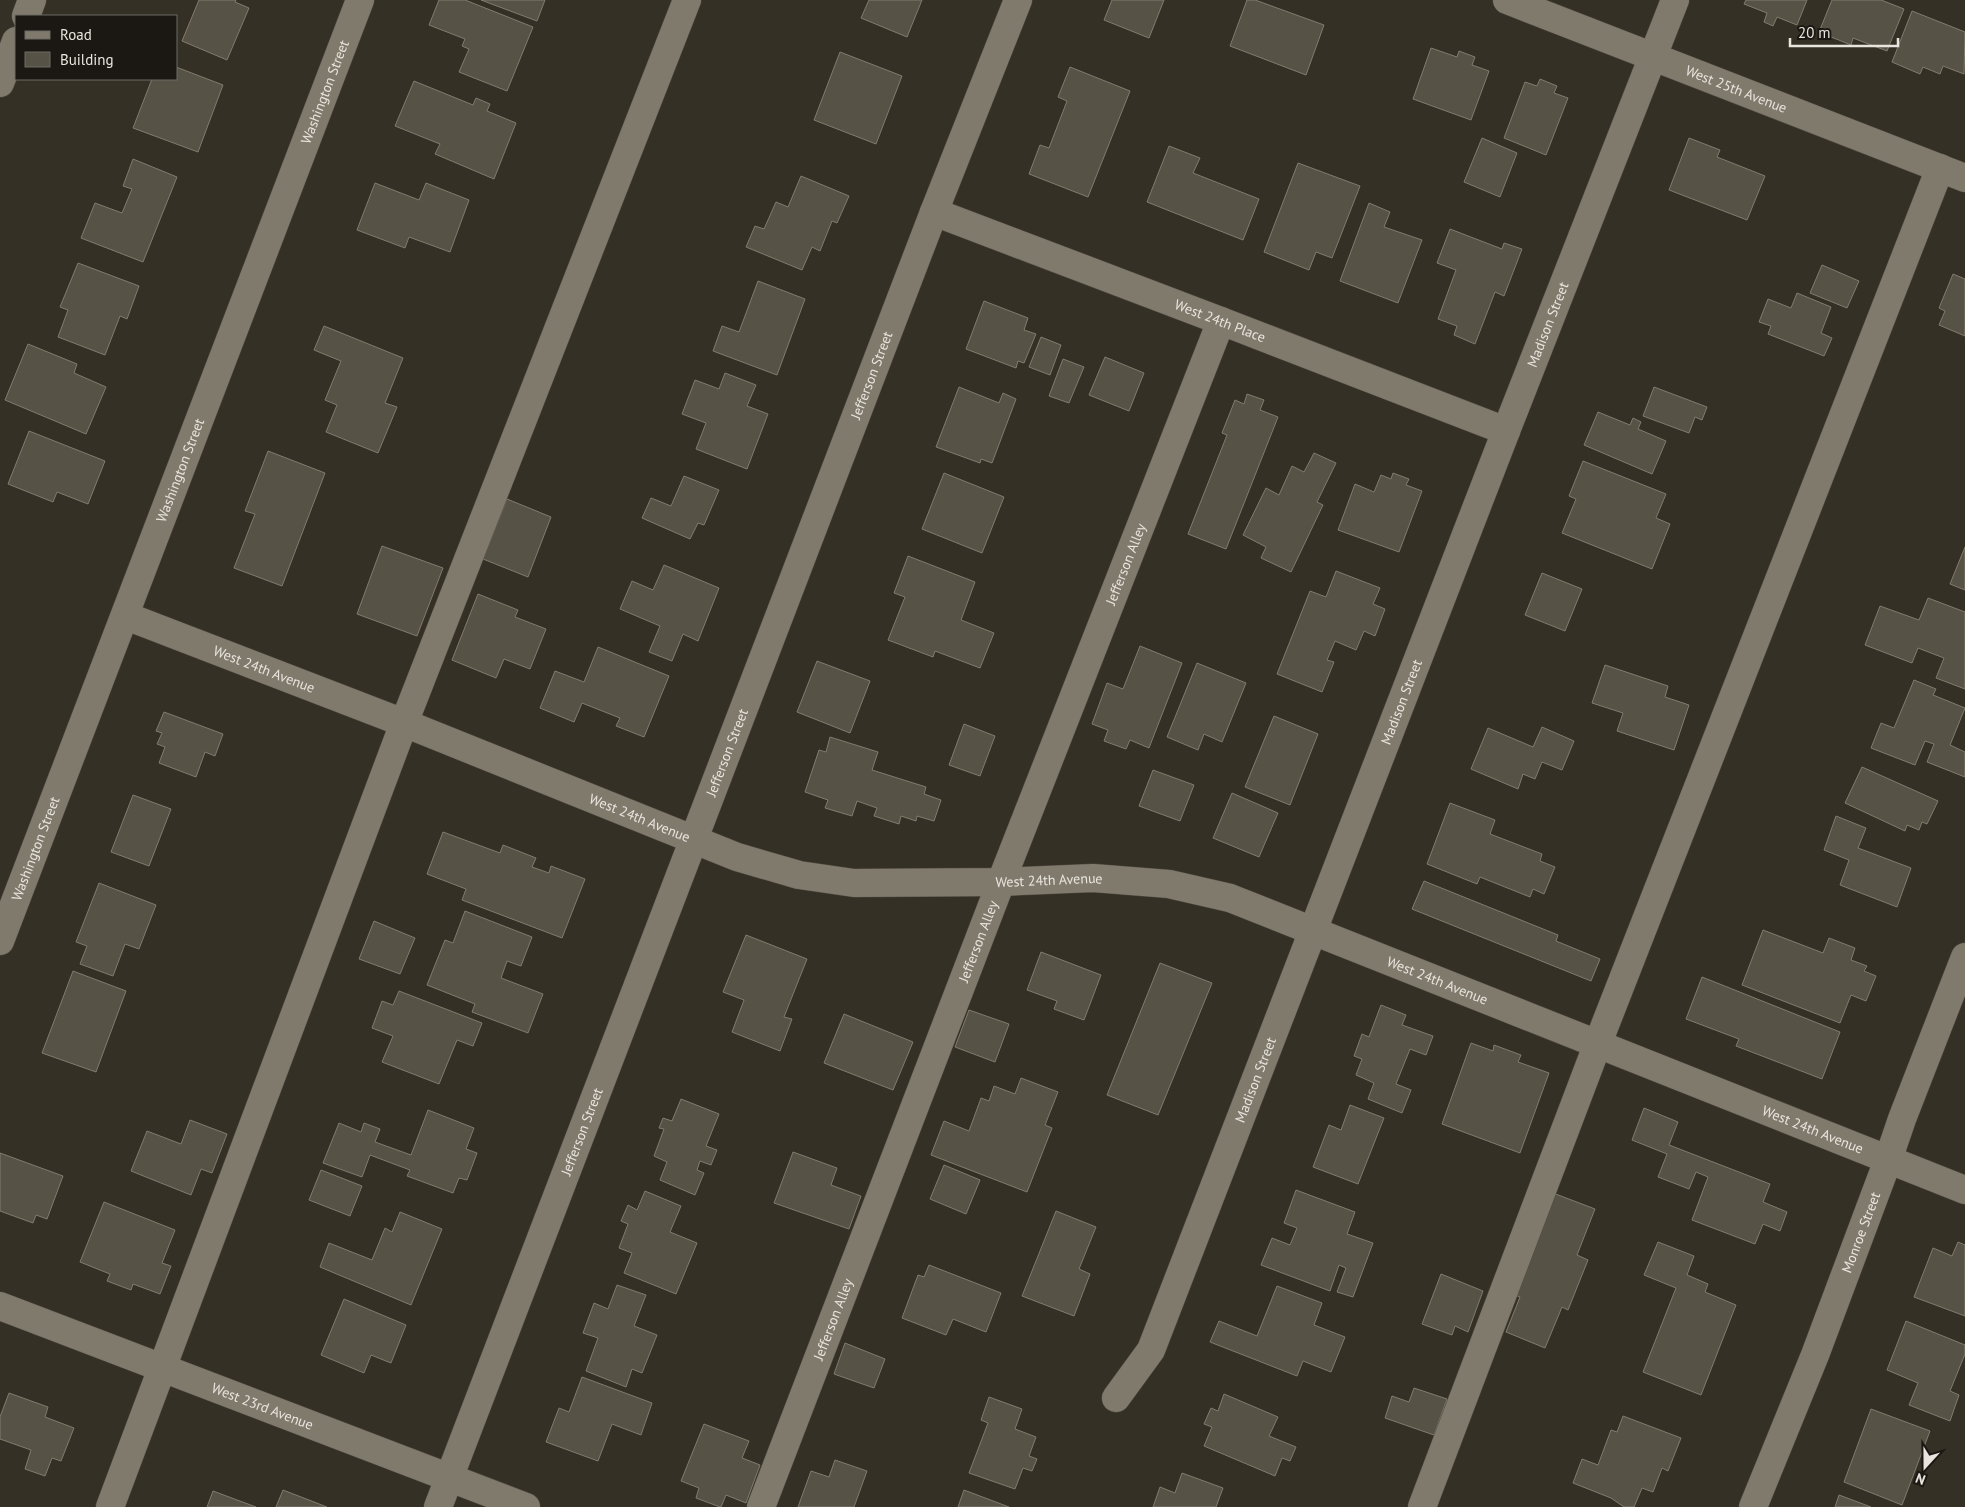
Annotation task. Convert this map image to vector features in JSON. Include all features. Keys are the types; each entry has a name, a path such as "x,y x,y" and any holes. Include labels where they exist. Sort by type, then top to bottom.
{"street":[{"path":"26,15 32,0"},
{"name":"Washington Street","path":"0,941 126,616 360,0"},
{"path":"110,1507 404,723 687,0"},
{"name":"Jefferson Street","path":"438,1507 934,212 1018,0"},
{"name":"West 25th Avenue","path":"1507,0 1953,173"},
{"name":"Madison Street","path":"1116,1398 1151,1350 1506,431 1675,0"},
{"path":"0,83 15,44"},
{"path":"1422,1507 1598,1044 1953,173"},
{"name":"West 24th Place","path":"934,212 1221,320 1506,431"},
{"name":"Jefferson Alley","path":"761,1507 1001,882 1221,320"},
{"name":"West 24th Avenue","path":"126,616 404,723 737,857 799,875 854,883 1001,882 1094,878 1169,884 1230,898 1965,1190"},
{"name":"Monroe Street","path":"1753,1507 1815,1355 1965,957"},
{"name":"West 23rd Avenue","path":"0,1306 526,1507"}],"building":[{"path":"199,0 236,0 235,2 249,8 227,60 182,41"},
{"path":"439,0 465,0 533,27 507,91 459,72 469,49 462,46 465,39 429,25"},
{"path":"481,0 545,0 537,21"},
{"path":"869,0 922,0 907,37 861,18"},
{"path":"1112,0 1164,0 1149,38 1104,20"},
{"path":"1247,0 1255,0 1324,25 1306,75 1230,46"},
{"path":"1746,0 1807,0 1797,25 1777,17 1773,26 1764,22 1767,13 1744,4"},
{"path":"1832,0 1881,0 1904,9 1887,51 1853,38 1851,45 1819,32"},
{"path":"1912,11 1965,32 1964,74 1943,66 1940,74 1923,67 1920,74 1892,62"},
{"path":"1431,48 1457,57 1459,51 1475,57 1472,65 1489,71 1471,120 1413,99"},
{"path":"840,52 902,76 876,144 814,120"},
{"path":"1070,67 1130,91 1088,197 1029,174 1040,145 1049,148 1067,101 1058,97"},
{"path":"178,68 223,85 198,152 133,128 152,80 178,80"},
{"path":"1540,79 1557,86 1554,93 1568,98 1546,155 1504,138 1525,82 1537,86"},
{"path":"414,81 473,105 476,98 490,104 487,111 516,123 494,179 435,154 440,144 395,126"},
{"path":"1482,138 1517,153 1500,197 1464,182"},
{"path":"1689,138 1720,150 1717,157 1765,176 1747,220 1669,190"},
{"path":"1169,146 1200,158 1193,173 1259,199 1243,240 1147,202"},
{"path":"133,159 177,177 143,262 81,238 95,203 122,213 132,189 123,186"},
{"path":"1298,163 1360,186 1332,258 1316,252 1309,270 1264,252"},
{"path":"801,176 849,196 837,223 832,221 820,251 812,247 802,270 746,247 755,226 764,229 776,202 788,207"},
{"path":"375,183 419,200 426,183 469,200 450,252 409,237 405,248 357,230"},
{"path":"1369,203 1390,212 1384,227 1422,240 1398,303 1340,281"},
{"path":"1450,229 1502,249 1504,243 1522,249 1504,296 1495,292 1475,344 1454,335 1457,326 1438,319 1456,270 1437,263"},
{"path":"78,263 139,286 127,319 120,316 105,355 58,337 68,310 60,307"},
{"path":"1822,265 1859,281 1847,308 1810,293"},
{"path":"1953,274 1965,279 1965,336 1939,325 1945,311 1939,308"},
{"path":"758,281 805,299 777,375 713,351 722,326 739,332"},
{"path":"1797,293 1831,307 1821,333 1832,338 1824,356 1768,334 1771,326 1759,322 1768,299 1791,308"},
{"path":"984,301 1028,318 1024,330 1036,334 1024,363 1018,361 1016,368 966,349"},
{"path":"324,326 403,358 385,403 397,407 378,453 326,432 337,405 325,400 341,361 314,350"},
{"path":"1041,337 1061,345 1050,375 1029,367"},
{"path":"28,344 77,364 74,373 106,387 86,434 5,400"},
{"path":"1105,357 1144,373 1129,411 1089,395"},
{"path":"1063,359 1084,367 1069,403 1049,396"},
{"path":"725,373 756,385 747,406 768,414 747,469 696,449 706,423 682,414 695,380 719,389"},
{"path":"959,387 999,403 1003,393 1016,399 992,463 981,459 980,463 936,447"},
{"path":"1654,387 1707,407 1702,420 1695,417 1689,433 1643,416"},
{"path":"1247,394 1264,400 1260,410 1278,417 1226,549 1188,534 1227,435 1222,433 1235,400 1244,404"},
{"path":"1598,412 1630,425 1633,418 1641,422 1638,429 1666,441 1652,474 1584,445"},
{"path":"29,431 105,461 88,504 57,492 53,502 8,484"},
{"path":"268,451 325,473 282,586 234,568 255,514 245,511"},
{"path":"1314,453 1336,463 1317,502 1323,505 1291,572 1261,558 1266,547 1243,535 1266,488 1279,495 1292,466 1304,472"},
{"path":"1583,461 1666,494 1656,518 1670,524 1652,569 1562,533 1576,499 1569,496"},
{"path":"944,473 1004,497 982,553 922,529"},
{"path":"1393,473 1409,479 1406,485 1422,491 1399,552 1338,530 1355,484 1374,492 1381,475 1391,479"},
{"path":"684,476 719,490 704,525 698,523 690,539 642,518 651,498 671,506"},
{"path":"507,499 551,517 528,577 483,559"},
{"path":"382,546 443,568 417,636 357,614"},
{"path":"1965,547 1965,590 1950,584"},
{"path":"908,556 975,582 961,620 994,633 980,668 935,651 933,657 888,640 905,597 894,593"},
{"path":"664,565 719,588 698,641 683,634 672,661 649,652 660,626 620,609 632,581 653,590"},
{"path":"1336,571 1380,588 1373,604 1385,609 1375,636 1364,631 1356,650 1335,641 1327,660 1334,662 1322,692 1277,674 1310,591 1326,597"},
{"path":"1542,573 1582,589 1565,631 1525,615"},
{"path":"478,594 518,610 515,617 546,629 530,669 504,659 496,678 452,660"},
{"path":"1928,598 1965,612 1965,689 1936,678 1944,658 1918,648 1912,663 1865,645 1880,606 1919,620"},
{"path":"1140,646 1182,663 1149,748 1130,740 1126,749 1104,741 1108,730 1092,724 1107,683 1123,689"},
{"path":"598,647 669,676 644,737 616,726 620,718 582,703 574,722 540,708 555,671 584,682"},
{"path":"817,661 870,681 850,733 797,712"},
{"path":"1197,663 1246,683 1222,742 1204,734 1198,750 1167,737"},
{"path":"1605,665 1668,686 1665,697 1689,705 1674,750 1617,731 1623,713 1592,703"},
{"path":"1914,680 1936,689 1933,695 1965,708 1950,745 1965,752 1965,777 1927,762 1934,744 1925,741 1915,765 1871,748 1881,723 1894,728"},
{"path":"164,712 223,734 215,756 205,752 196,777 159,763 165,747 157,744 162,733 156,731"},
{"path":"1274,716 1318,734 1290,805 1245,787"},
{"path":"964,724 995,736 980,776 949,765"},
{"path":"1542,727 1574,741 1562,770 1542,762 1535,779 1523,774 1518,789 1471,769 1488,728 1533,747"},
{"path":"830,737 878,752 872,770 926,787 924,794 941,800 934,821 917,816 916,821 901,816 899,824 874,816 877,808 857,801 852,816 825,808 828,800 805,792 819,750 826,752"},
{"path":"1862,767 1938,801 1927,824 1922,822 1919,830 1907,825 1905,831 1845,803"},
{"path":"1153,770 1194,785 1180,821 1139,806"},
{"path":"1232,793 1278,813 1259,857 1213,838"},
{"path":"133,795 171,809 149,866 111,852"},
{"path":"1450,803 1495,820 1490,834 1542,854 1540,861 1555,867 1544,894 1533,889 1530,897 1480,877 1477,884 1427,864"},
{"path":"1836,816 1866,828 1858,848 1911,868 1897,907 1840,885 1849,860 1824,850"},
{"path":"443,832 500,853 503,845 536,858 532,867 549,873 551,866 585,879 562,938 462,900 466,889 427,874"},
{"path":"1424,881 1558,935 1556,941 1600,959 1591,981 1412,909"},
{"path":"99,883 156,905 139,949 125,944 113,976 80,964 87,946 76,942"},
{"path":"465,911 532,937 521,966 507,961 501,978 543,994 528,1033 472,1012 475,1004 427,985 445,940 453,943"},
{"path":"374,921 415,938 400,974 359,959"},
{"path":"1763,930 1823,953 1829,938 1855,948 1851,960 1867,966 1864,971 1876,976 1866,1001 1851,995 1840,1023 1742,985"},
{"path":"746,935 807,959 784,1017 792,1019 780,1051 732,1032 744,1000 723,992"},
{"path":"1041,952 1101,975 1084,1020 1054,1009 1057,1001 1027,990"},
{"path":"1160,963 1212,983 1158,1115 1107,1095"},
{"path":"73,971 126,991 96,1072 42,1053"},
{"path":"1702,977 1840,1032 1822,1079 1736,1046 1739,1039 1686,1019"},
{"path":"399,991 482,1023 473,1046 457,1040 439,1084 382,1062 393,1036 372,1028 382,1001 393,1005"},
{"path":"1381,1005 1406,1015 1402,1025 1433,1036 1426,1055 1410,1049 1396,1084 1411,1090 1402,1113 1368,1099 1374,1083 1356,1075 1362,1059 1354,1056 1362,1034 1369,1037"},
{"path":"969,1010 1009,1024 995,1062 955,1047"},
{"path":"844,1014 913,1042 893,1090 824,1063"},
{"path":"1471,1043 1493,1051 1494,1045 1521,1055 1518,1062 1549,1073 1520,1153 1442,1124"},
{"path":"1021,1078 1058,1092 1045,1125 1052,1128 1027,1192 931,1155 944,1121 969,1131 981,1098 989,1101 994,1086 1015,1094"},
{"path":"681,1099 719,1114 706,1146 717,1150 711,1165 700,1161 697,1170 704,1173 695,1195 660,1180 667,1162 654,1156 664,1129 659,1128 663,1118 672,1121"},
{"path":"1350,1105 1384,1118 1358,1184 1313,1167 1329,1125 1341,1130"},
{"path":"1644,1108 1678,1122 1669,1145 1770,1184 1763,1202 1787,1212 1780,1231 1763,1224 1755,1244 1692,1220 1708,1177 1696,1172 1689,1189 1658,1177 1667,1154 1632,1140"},
{"path":"428,1110 474,1128 466,1149 477,1153 467,1180 459,1178 453,1193 407,1176 410,1170 370,1155 362,1177 323,1163 339,1123 361,1132 364,1123 380,1129 375,1142 411,1155"},
{"path":"190,1120 227,1134 212,1173 201,1169 191,1195 131,1171 147,1131 181,1144"},
{"path":"793,1152 837,1168 831,1185 861,1196 849,1229 774,1203"},
{"path":"0,1153 63,1176 47,1219 36,1215 33,1223 0,1211"},
{"path":"944,1165 980,1180 966,1214 930,1199"},
{"path":"321,1170 362,1186 350,1216 309,1200"},
{"path":"1296,1190 1355,1212 1347,1234 1373,1243 1353,1297 1337,1292 1346,1268 1339,1265 1330,1291 1261,1265 1272,1238 1290,1245 1297,1228 1284,1223"},
{"path":"645,1191 681,1206 670,1232 697,1243 676,1294 624,1273 632,1253 619,1248 628,1224 621,1221 628,1205 637,1210"},
{"path":"1553,1193 1595,1209 1577,1255 1588,1260 1568,1310 1562,1307 1545,1348 1506,1332 1520,1297 1513,1294"},
{"path":"104,1202 175,1230 162,1263 171,1266 160,1294 133,1284 131,1290 107,1281 110,1274 80,1262"},
{"path":"1056,1211 1096,1227 1079,1269 1090,1274 1074,1316 1022,1296"},
{"path":"400,1212 442,1229 411,1305 320,1267 329,1243 372,1260 385,1228 392,1232"},
{"path":"1658,1242 1694,1256 1687,1275 1708,1284 1705,1292 1736,1305 1701,1395 1643,1372 1676,1288 1644,1275"},
{"path":"1958,1242 1965,1245 1965,1316 1914,1297 1933,1248 1952,1256"},
{"path":"929,1265 1001,1293 986,1332 953,1319 946,1335 902,1318 918,1275 924,1277"},
{"path":"1441,1274 1483,1291 1468,1332 1455,1326 1452,1335 1422,1324"},
{"path":"617,1285 646,1295 634,1326 657,1335 642,1373 632,1369 626,1387 586,1371 598,1338 583,1333 594,1303 608,1309"},
{"path":"1277,1286 1322,1303 1314,1325 1345,1337 1331,1372 1303,1361 1297,1376 1210,1342 1219,1321 1257,1336"},
{"path":"344,1299 406,1325 391,1363 371,1355 364,1373 321,1355"},
{"path":"1906,1321 1965,1345 1965,1354 1950,1391 1959,1395 1950,1421 1909,1405 1918,1383 1887,1370"},
{"path":"845,1343 885,1359 874,1388 834,1374"},
{"path":"582,1377 652,1403 641,1435 612,1424 598,1461 546,1442 559,1408 569,1412"},
{"path":"1414,1388 1447,1399 1434,1435 1385,1418 1392,1396 1409,1402"},
{"path":"9,1393 48,1407 45,1417 74,1428 61,1461 52,1458 45,1476 25,1469 31,1450 0,1439 0,1417"},
{"path":"1224,1394 1278,1417 1269,1436 1296,1447 1290,1461 1282,1458 1275,1476 1204,1446 1212,1427 1204,1424 1211,1408 1218,1411"},
{"path":"989,1397 1022,1409 1015,1429 1036,1437 1029,1456 1037,1459 1032,1471 1023,1468 1015,1489 969,1473 988,1423 981,1420"},
{"path":"1871,1409 1930,1431 1902,1505 1844,1482"},
{"path":"1623,1416 1681,1438 1668,1471 1662,1468 1653,1492 1642,1488 1634,1507 1624,1507 1611,1498 1573,1483 1582,1459 1598,1465 1611,1430 1617,1432"},
{"path":"704,1424 749,1441 742,1458 760,1465 746,1503 726,1495 720,1507 696,1498 699,1488 681,1481"},
{"path":"835,1460 867,1471 854,1507 798,1507 811,1471 829,1477"},
{"path":"1182,1473 1223,1488 1216,1507 1153,1507 1160,1487 1175,1493"},
{"path":"283,1490 327,1507 276,1507"},
{"path":"964,1490 1009,1507 958,1507"},
{"path":"213,1491 256,1507 207,1507"},
{"path":"1839,1495 1871,1507 1835,1507"}]}
